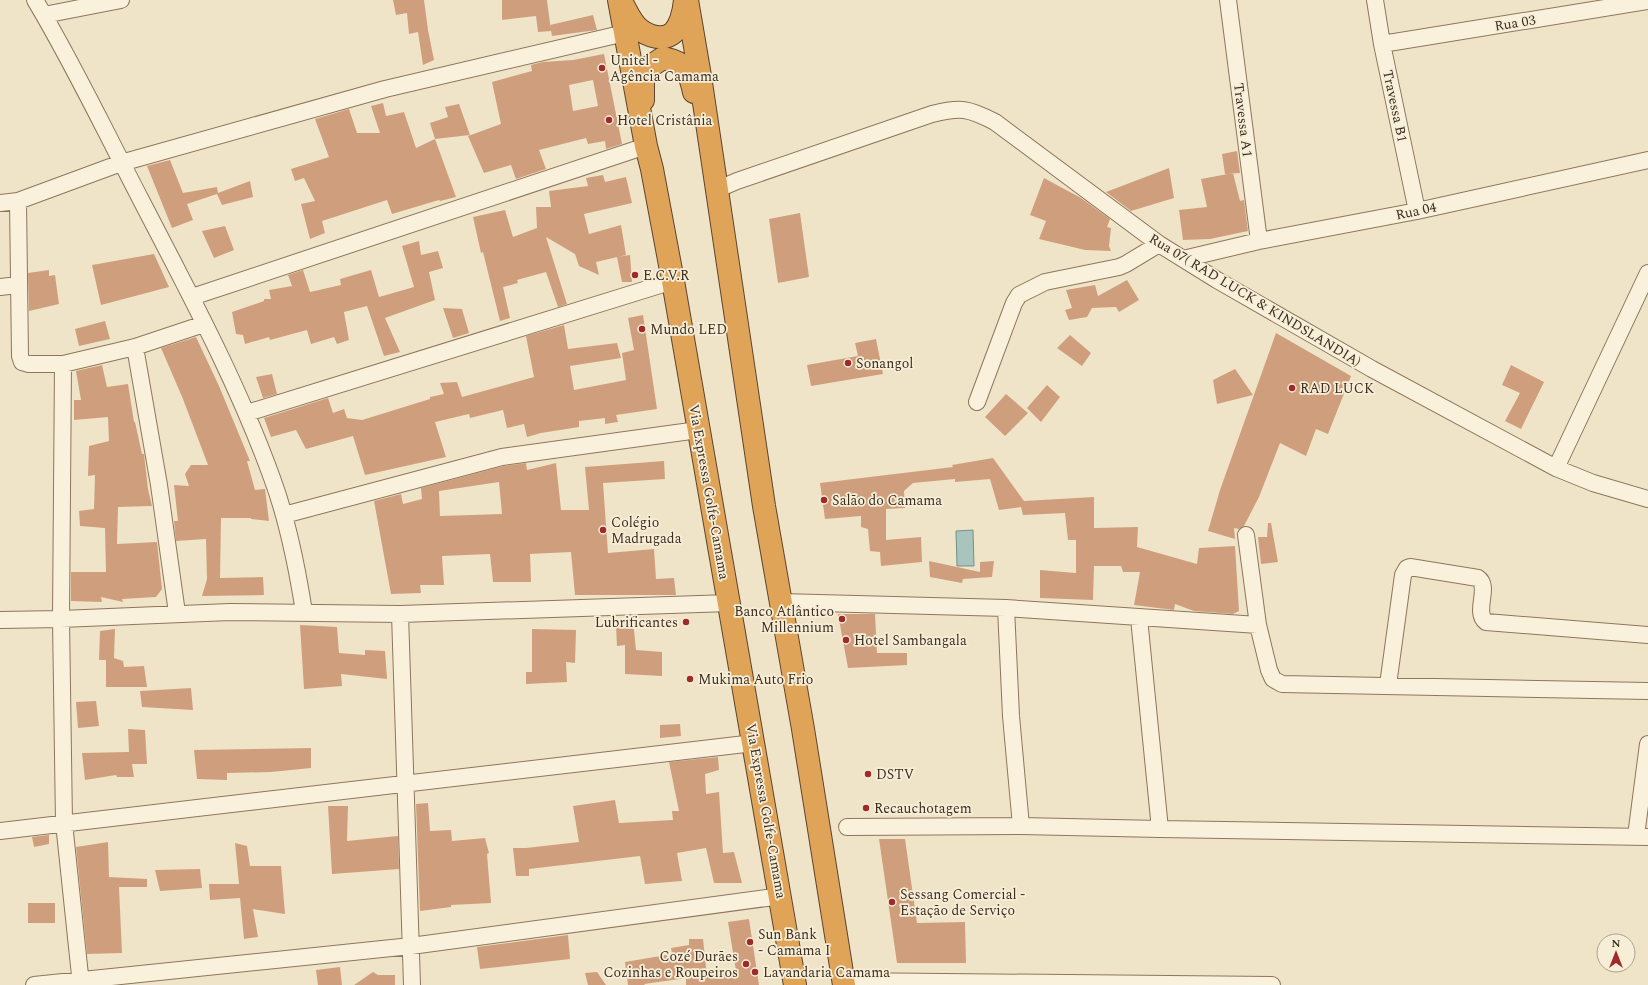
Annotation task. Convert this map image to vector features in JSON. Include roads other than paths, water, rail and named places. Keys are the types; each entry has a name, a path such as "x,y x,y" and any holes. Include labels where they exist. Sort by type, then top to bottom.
{"highway":[{"path":"620,0 637,28 648,35 661,38 674,32 681,19 686,0"},
{"name":"Via Expressa Golfe-Camama","path":"620,0 646,146 652,169 673,281 781,896 795,985"},
{"path":"686,0 764,506 844,983"},
{"path":"652,169 642,93 643,78 649,67 663,58 677,61 688,71 712,163"}],"street":[{"path":"35,0 192,297 232,380 273,478 297,568 304,612"},
{"path":"44,15 121,0"},
{"name":"Travessa A1","path":"1228,0 1258,241"},
{"name":"Travessa B1","path":"1375,0 1382,44 1417,211"},
{"name":"Rua 03","path":"1382,44 1648,1"},
{"path":"0,203 18,201 121,163 385,89 625,34"},
{"name":"Rua 07( RAD LUCK & KINDSLANDIA)","path":"716,190 737,181 932,114 949,110 964,109 995,122 1159,244 1217,280 1372,369 1556,468 1592,483 1648,500"},
{"path":"192,297 646,146"},
{"name":"Rua 04","path":"1183,259 1258,241 1417,211 1648,160"},
{"path":"18,201 18,285 20,356 22,362 29,364 63,364 135,347 204,324"},
{"path":"977,402 1014,303 1019,295 1045,282 1126,264 1159,244"},
{"path":"1556,468 1648,273"},
{"path":"246,413 673,281"},
{"path":"0,287 18,285"},
{"path":"135,347 159,486 176,614"},
{"path":"63,364 61,619 64,823 81,982"},
{"path":"284,515 502,457 698,430"},
{"path":"1246,535 1258,625 1269,670 1276,682 1282,684 1388,685 1648,692"},
{"path":"1388,685 1403,575 1407,568 1410,567 1478,578 1481,580 1483,586 1482,616 1486,622 1648,635"},
{"path":"781,602 1006,608 1258,625"},
{"path":"0,620 230,612 400,614 729,603"},
{"path":"1006,608 1011,716 1021,826"},
{"path":"400,614 412,985"},
{"path":"1139,618 1160,829"},
{"path":"0,831 754,743"},
{"path":"847,827 1021,826 1642,836 1648,744"},
{"path":"34,985 81,982 411,946 781,896"},
{"path":"844,983 1272,985"}],"water":[{"path":"973,530 974,566 957,566 956,531"}],"place":[{"name":"Unitel - Agência Camama","path":"602,68"},
{"name":"Hotel Cristânia","path":"609,120"},
{"name":"E.C.V.R","path":"635,275"},
{"name":"Mundo LED","path":"642,329"},
{"name":"Sonangol","path":"848,363"},
{"name":"RAD LUCK","path":"1292,388"},
{"name":"Salão do Camama","path":"824,500"},
{"name":"Colégio Madrugada","path":"603,530"},
{"name":"Banco Atlântico Millennium","path":"842,619"},
{"name":"Lubrificantes","path":"686,622"},
{"name":"Hotel Sambangala","path":"846,640"},
{"name":"Mukima Auto Frio","path":"690,679"},
{"name":"DSTV","path":"868,774"},
{"name":"Recauchotagem","path":"866,808"},
{"name":"Sessang Comercial - Estação de Serviço","path":"892,902"},
{"name":"Sun Bank - Camama I","path":"750,942"},
{"name":"Cozé Durães Cozinhas e Roupeiros","path":"746,964"},
{"name":"Lavandaria Camama","path":"755,972"}]}
